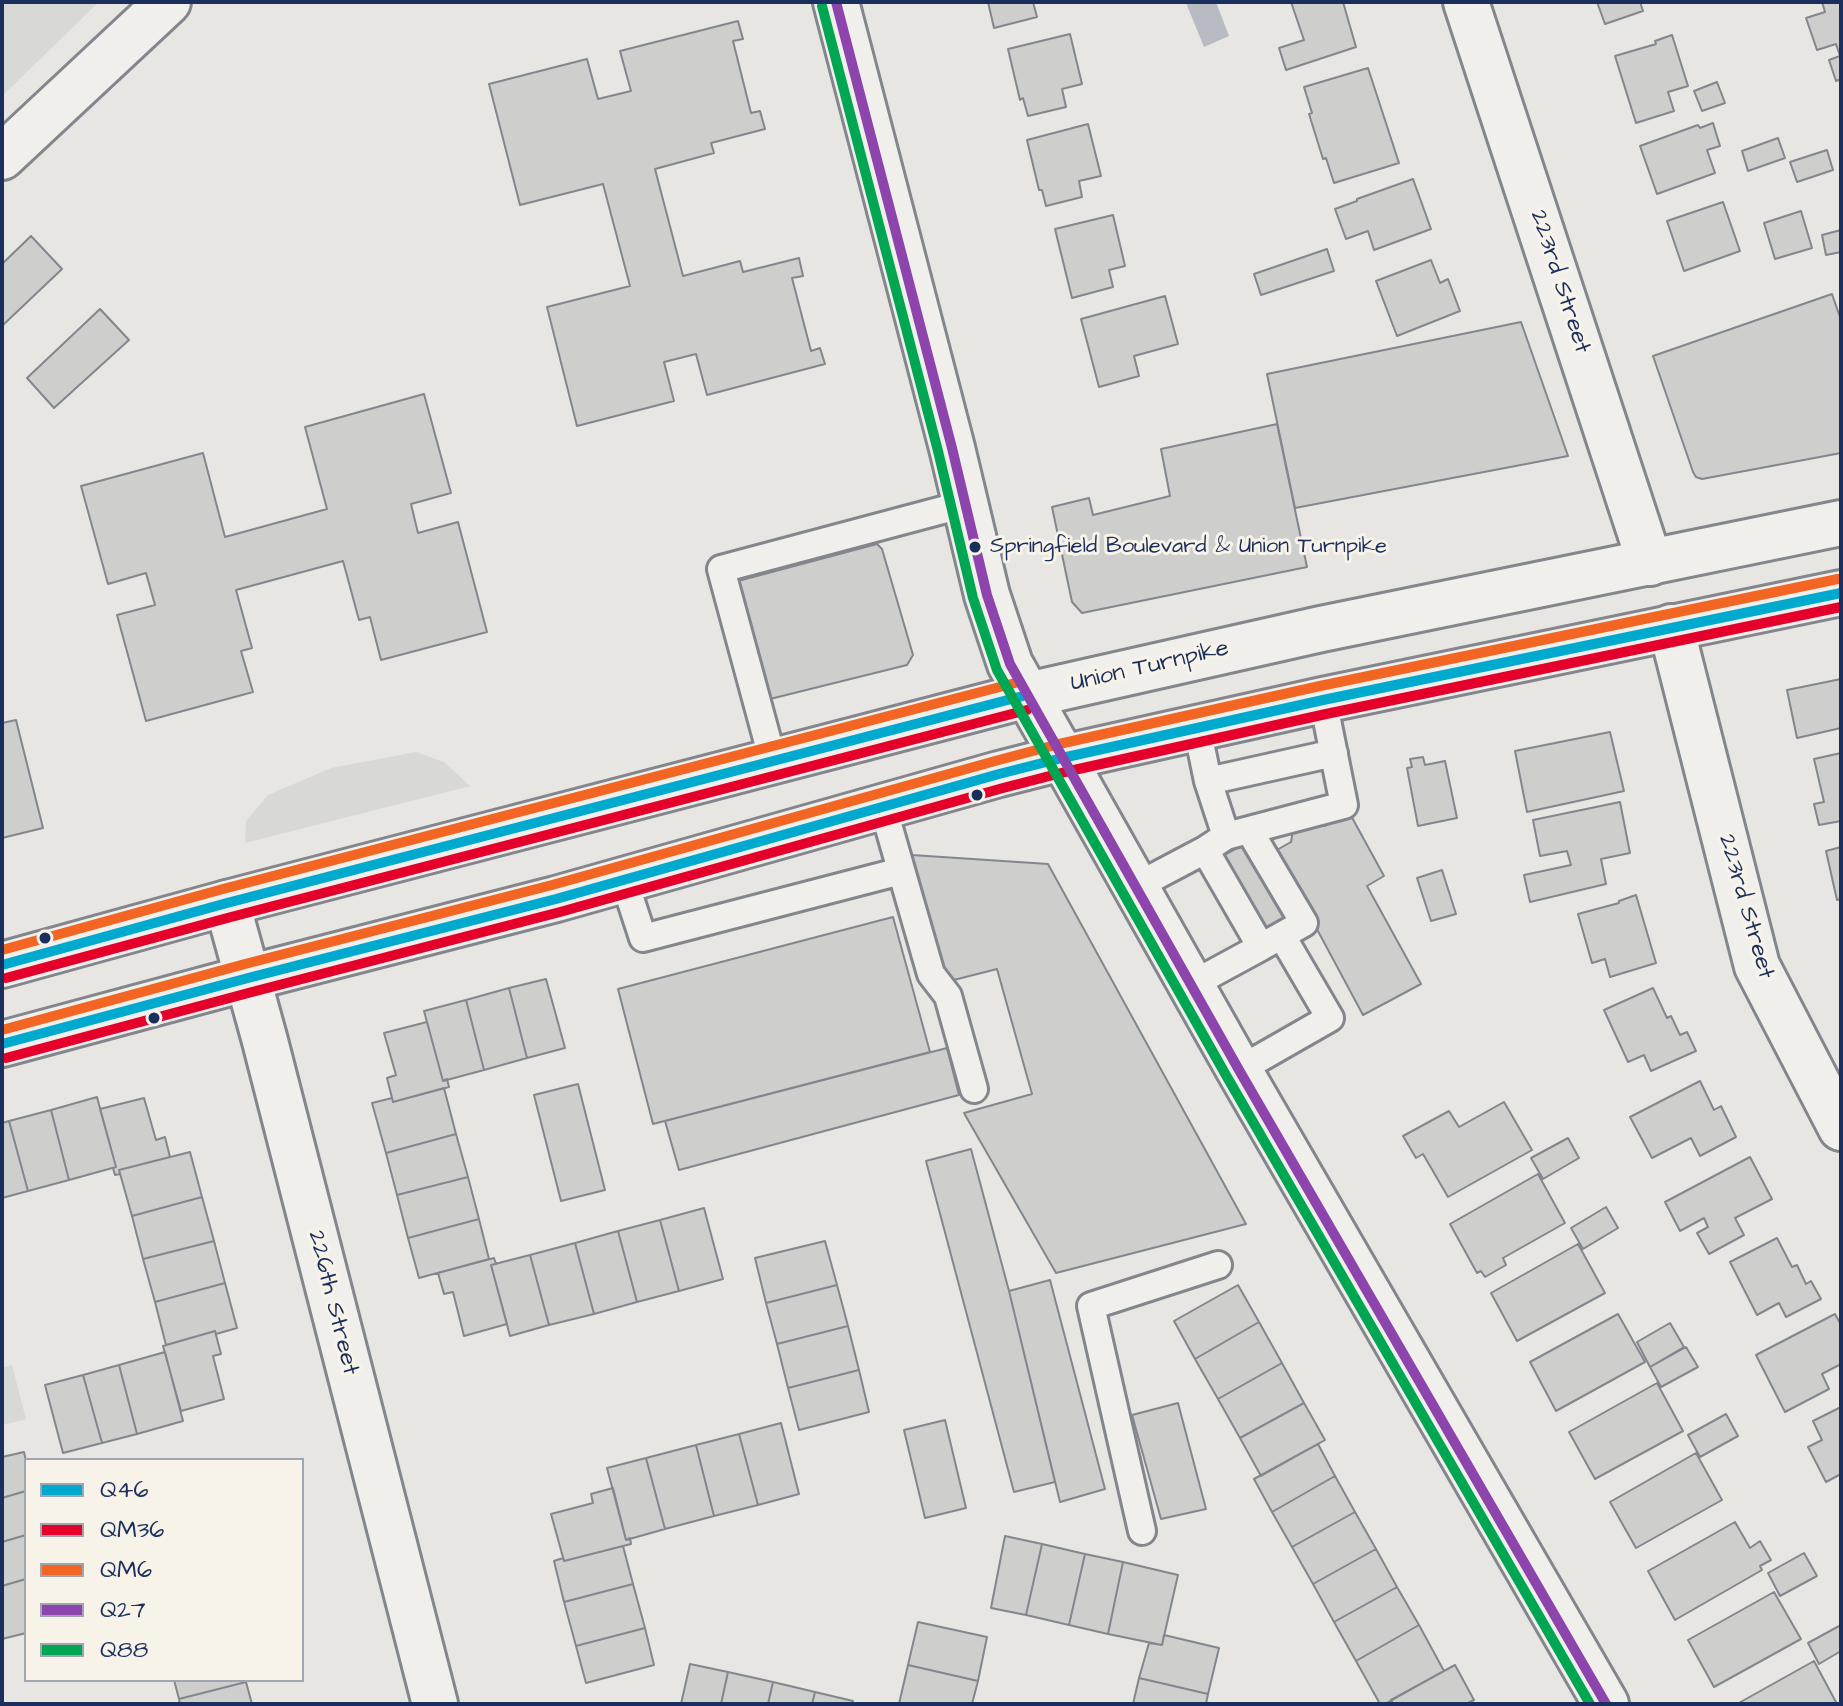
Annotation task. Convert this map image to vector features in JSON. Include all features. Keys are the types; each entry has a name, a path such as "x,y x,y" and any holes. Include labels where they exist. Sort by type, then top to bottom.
{"main road":[{"path":"2,157 168,2"},
{"path":"836,2 987,595 1010,664 1239,1070 1606,1704"},
{"name":"223rd Street","path":"1466,2 1650,563"},
{"name":"Union Turnpike","path":"2,965 227,903 1028,695 1321,629 1841,523"},
{"path":"2,1044 624,880 1062,758 1323,700 1841,593"},
{"name":"223rd Street","path":"1671,627 1757,966 1841,1128"},
{"name":"226th Street","path":"227,903 435,1704"}],"lane":[{"path":"773,761 721,569 965,504"},
{"path":"1135,887 1227,839 1344,805 1323,700"},
{"path":"1197,728 1208,781 1227,839 1271,942 1330,1018 1239,1070"},
{"path":"1208,781 1334,753"},
{"path":"883,807 931,974 948,996 974,1089"},
{"path":"1191,985 1304,923 1227,839"},
{"path":"624,880 643,938 901,871"},
{"path":"1142,1531 1091,1306 1218,1265"}],"shaded area":[{"path":"2,2 99,2 2,96"},
{"path":"1216,2 1229,36 1204,47 1186,3"},
{"path":"416,752 444,762 470,786 245,843 246,821 268,795 331,768"},
{"path":"12,1365 26,1419 2,1425 2,1368"}],"building":[{"path":"988,2 1033,2 1037,17 994,28"},
{"path":"1291,2 1343,2 1356,47 1286,70 1279,48 1304,40"},
{"path":"1597,2 1640,2 1643,11 1605,24"},
{"path":"1822,2 1841,2 1841,79 1836,81 1829,60 1840,56 1836,44 1817,50 1806,18 1825,12"},
{"path":"738,21 743,39 733,41 751,113 760,111 765,129 711,143 714,153 655,169 683,276 740,261 743,272 799,258 803,276 792,278 811,351 820,348 825,364 707,395 696,354 664,362 674,401 577,426 547,307 630,286 603,184 520,205 489,84 587,59 598,99 631,91 620,51"},
{"path":"1070,34 1082,84 1062,89 1066,107 1028,116 1023,98 1020,100 1008,49"},
{"path":"1672,35 1688,86 1668,92 1674,111 1636,123 1615,56 1656,44 1655,41"},
{"path":"1368,68 1399,163 1334,183 1326,158 1323,159 1304,87"},
{"path":"1717,82 1725,103 1702,111 1694,91"},
{"path":"1713,123 1720,146 1707,150 1715,173 1657,194 1640,146 1698,125 1700,128"},
{"path":"1088,124 1101,176 1079,181 1082,197 1046,206 1027,140"},
{"path":"1778,138 1785,158 1748,171 1742,151"},
{"path":"1827,150 1833,170 1797,182 1790,162"},
{"path":"1413,179 1431,229 1374,250 1368,231 1346,239 1335,209"},
{"path":"1723,202 1740,251 1684,271 1667,221"},
{"path":"1801,211 1812,248 1775,259 1764,223"},
{"path":"1113,215 1125,266 1109,270 1113,287 1072,298 1055,229"},
{"path":"1841,230 1841,252 1826,255 1822,235"},
{"path":"31,236 62,269 2,326 2,264"},
{"path":"1327,249 1334,271 1261,295 1254,274"},
{"path":"1431,260 1440,283 1448,279 1460,311 1397,336 1376,281"},
{"path":"1832,294 1841,320 1841,453 1702,479 1696,477 1653,356"},
{"path":"1165,296 1178,344 1134,356 1139,376 1099,387 1081,319"},
{"path":"100,309 129,340 54,408 27,378"},
{"path":"1521,322 1568,456 1295,508 1267,374"},
{"path":"424,394 451,493 411,504 418,533 458,522 487,632 381,660 370,617 359,620 343,561 236,590 252,648 241,651 253,692 146,721 117,615 155,605 146,573 108,584 81,486 203,453 225,537 327,509 305,427"},
{"path":"1277,424 1307,567 1082,613 1072,602 1052,507 1089,498 1093,515 1170,496 1161,449"},
{"path":"877,544 882,549 913,655 907,665 770,699 761,695 734,588 738,581"},
{"path":"1841,679 1841,728 1797,738 1787,690"},
{"path":"16,720 43,828 2,838 2,723"},
{"path":"1610,732 1624,791 1527,812 1515,751"},
{"path":"1841,753 1841,821 1819,825 1814,804 1824,802 1814,759"},
{"path":"1423,757 1425,765 1445,761 1457,818 1418,826 1407,768 1412,767 1410,759"},
{"path":"1620,802 1630,853 1601,859 1606,884 1530,902 1524,875 1571,865 1567,851 1540,856 1533,820"},
{"path":"1349,812 1384,876 1367,886 1421,984 1363,1015 1275,851 1291,842 1294,825 1323,823 1325,826"},
{"path":"1248,842 1291,918 1257,936 1215,860"},
{"path":"1841,847 1841,899 1837,900 1826,851"},
{"path":"912,855 1048,864 1246,1224 1056,1273 964,1113 1032,1094 997,969 946,982"},
{"path":"1442,870 1456,914 1431,921 1417,878"},
{"path":"1636,895 1656,963 1610,977 1605,959 1592,963 1578,914"},
{"path":"893,917 930,1052 653,1124 618,989"},
{"path":"546,979 565,1048 527,1058 509,988"},
{"path":"509,988 527,1058 484,1070 466,1000"},
{"path":"1653,988 1667,1018 1671,1016 1680,1035 1687,1032 1696,1051 1651,1071 1644,1055 1628,1062 1604,1010"},
{"path":"466,1000 484,1070 443,1081 424,1011"},
{"path":"427,1022 443,1081 447,1079 449,1087 393,1102 387,1078 396,1075 384,1033"},
{"path":"947,1048 959,1095 679,1170 665,1121"},
{"path":"1700,1081 1714,1110 1721,1106 1736,1137 1700,1156 1691,1138 1652,1158 1630,1117"},
{"path":"578,1084 605,1190 561,1201 534,1095"},
{"path":"444,1088 456,1134 386,1153 372,1103 392,1098 393,1102"},
{"path":"97,1097 116,1167 69,1180 51,1110"},
{"path":"144,1098 156,1140 165,1137 170,1157 119,1170 120,1174 115,1175 113,1168 116,1167 100,1109"},
{"path":"1504,1102 1532,1150 1448,1197 1423,1154 1416,1158 1403,1136 1449,1111 1459,1127"},
{"path":"51,1110 69,1180 28,1191 9,1121"},
{"path":"9,1121 28,1191 2,1198 2,1123"},
{"path":"456,1134 468,1177 397,1195 386,1153"},
{"path":"1568,1138 1579,1158 1543,1179 1531,1158"},
{"path":"971,1149 1055,1482 1014,1492 926,1161"},
{"path":"190,1152 202,1197 132,1216 119,1170"},
{"path":"1750,1157 1772,1199 1735,1218 1744,1235 1709,1254 1697,1233 1708,1227 1704,1218 1680,1231 1665,1202"},
{"path":"1538,1174 1565,1223 1503,1258 1506,1265 1485,1277 1481,1271 1477,1273 1450,1224"},
{"path":"468,1177 479,1219 408,1238 397,1195"},
{"path":"202,1197 214,1241 143,1259 132,1216"},
{"path":"1606,1207 1618,1228 1583,1249 1571,1228"},
{"path":"704,1208 723,1279 679,1291 660,1220"},
{"path":"479,1219 489,1259 419,1278 408,1238"},
{"path":"660,1220 679,1291 637,1302 618,1231"},
{"path":"618,1231 637,1302 594,1314 575,1243"},
{"path":"1777,1238 1792,1267 1797,1265 1806,1284 1811,1281 1821,1299 1786,1317 1779,1303 1757,1315 1730,1262"},
{"path":"214,1241 225,1283 155,1302 143,1259"},
{"path":"825,1241 837,1285 766,1303 755,1258"},
{"path":"575,1243 594,1314 549,1325 530,1255"},
{"path":"1578,1244 1605,1293 1517,1341 1491,1293"},
{"path":"530,1255 549,1325 510,1336 491,1265"},
{"path":"494,1258 496,1264 491,1265 507,1324 464,1336 453,1292 444,1294 438,1273"},
{"path":"1050,1280 1105,1489 1060,1502 1009,1291"},
{"path":"225,1283 237,1328 166,1345 155,1302"},
{"path":"837,1285 848,1326 777,1344 766,1303"},
{"path":"1238,1285 1259,1322 1195,1359 1174,1321"},
{"path":"1618,1314 1645,1362 1556,1411 1530,1362"},
{"path":"1835,1314 1841,1325 1841,1364 1822,1374 1829,1389 1785,1412 1756,1355"},
{"path":"1259,1322 1282,1363 1218,1399 1195,1359"},
{"path":"1670,1323 1684,1347 1650,1367 1637,1342"},
{"path":"848,1326 859,1370 788,1388 777,1344"},
{"path":"215,1331 221,1354 213,1356 224,1399 181,1411 163,1346"},
{"path":"1686,1347 1698,1367 1661,1387 1650,1367"},
{"path":"165,1352 183,1421 137,1434 119,1365"},
{"path":"1282,1363 1304,1403 1240,1438 1218,1399"},
{"path":"119,1365 137,1434 102,1443 83,1375"},
{"path":"859,1370 869,1412 799,1430 788,1388"},
{"path":"83,1375 102,1443 63,1453 45,1385"},
{"path":"1657,1383 1683,1431 1595,1479 1569,1432"},
{"path":"1178,1403 1206,1509 1161,1519 1132,1415"},
{"path":"1304,1403 1325,1440 1261,1476 1240,1438"},
{"path":"1841,1407 1841,1474 1826,1482 1808,1447 1822,1440 1813,1421"},
{"path":"1726,1414 1738,1436 1700,1457 1688,1435"},
{"path":"945,1420 966,1508 925,1518 904,1430"},
{"path":"781,1423 799,1494 758,1505 739,1434"},
{"path":"739,1434 758,1505 714,1516 696,1445"},
{"path":"1318,1444 1335,1476 1272,1512 1254,1479"},
{"path":"696,1445 714,1516 665,1529 646,1458"},
{"path":"24,1452 25,1458 24,1492 2,1498 2,1457"},
{"path":"1696,1453 1722,1500 1636,1548 1610,1502"},
{"path":"646,1458 665,1529 626,1540 607,1468"},
{"path":"1335,1476 1355,1512 1292,1547 1272,1512"},
{"path":"613,1488 626,1540 630,1538 631,1544 564,1561 551,1514 593,1503 591,1494"},
{"path":"24,1492 24,1536 2,1542 2,1498"},
{"path":"1355,1512 1376,1549 1313,1584 1292,1547"},
{"path":"1735,1522 1750,1548 1760,1541 1771,1560 1760,1566 1762,1570 1675,1620 1648,1571"},
{"path":"24,1536 24,1580 2,1586 2,1542"},
{"path":"1005,1536 1042,1544 1026,1615 991,1608"},
{"path":"1042,1544 1085,1554 1069,1625 1026,1615"},
{"path":"623,1546 633,1584 564,1602 554,1561"},
{"path":"1376,1549 1397,1587 1334,1622 1313,1584"},
{"path":"1804,1553 1817,1576 1780,1596 1768,1573"},
{"path":"1085,1554 1123,1562 1108,1634 1069,1625"},
{"path":"1123,1562 1178,1575 1162,1645 1108,1634"},
{"path":"24,1580 24,1634 2,1639 2,1586"},
{"path":"633,1584 645,1628 576,1646 564,1602"},
{"path":"1397,1587 1419,1625 1356,1661 1334,1622"},
{"path":"1774,1592 1801,1639 1714,1687 1688,1640"},
{"path":"918,1622 987,1637 978,1681 908,1665"},
{"path":"1419,1625 1444,1671 1380,1704 1356,1661"},
{"path":"1841,1625 1841,1651 1819,1664 1808,1643"},
{"path":"645,1628 654,1665 586,1683 576,1646"},
{"path":"1164,1635 1219,1648 1208,1694 1139,1678 1149,1643 1162,1645"},
{"path":"1814,1661 1837,1704 1737,1704"},
{"path":"690,1664 728,1672 721,1704 681,1704"},
{"path":"908,1665 978,1681 972,1704 899,1704"},
{"path":"1455,1665 1474,1700 1466,1704 1393,1704 1391,1700"},
{"path":"728,1672 773,1682 768,1704 721,1704"},
{"path":"1139,1678 1208,1694 1206,1704 1133,1704"},
{"path":"175,1682 246,1682 179,1699"},
{"path":"246,1682 252,1704 180,1704 179,1699"},
{"path":"773,1682 815,1692 812,1704 768,1704"},
{"path":"815,1692 853,1701 852,1704 812,1704"}],"transit line":[{"name":"Q27","path":"836,2 987,595 1010,664 1239,1070 1606,1704"},
{"name":"Q88","path":"822,6 938,451 973,598 997,670 1227,1077 1590,1704"},
{"name":"QM6","path":"2,1030 552,885 1059,744 1320,686 1838,579"},
{"name":"Q46","path":"2,1044 556,899 1062,758 1323,700 1841,593"},
{"name":"QM36","path":"6,1058 560,912 1065,772 1326,714 1841,607"},
{"name":"QM6","path":"2,950 223,889 1019,682"},
{"name":"Q46","path":"2,965 227,903 1023,696"},
{"name":"QM36","path":"6,978 1027,710"}],"place":[{"name":"Springfield Boulevard & Union Turnpike","path":"975,547"}]}
